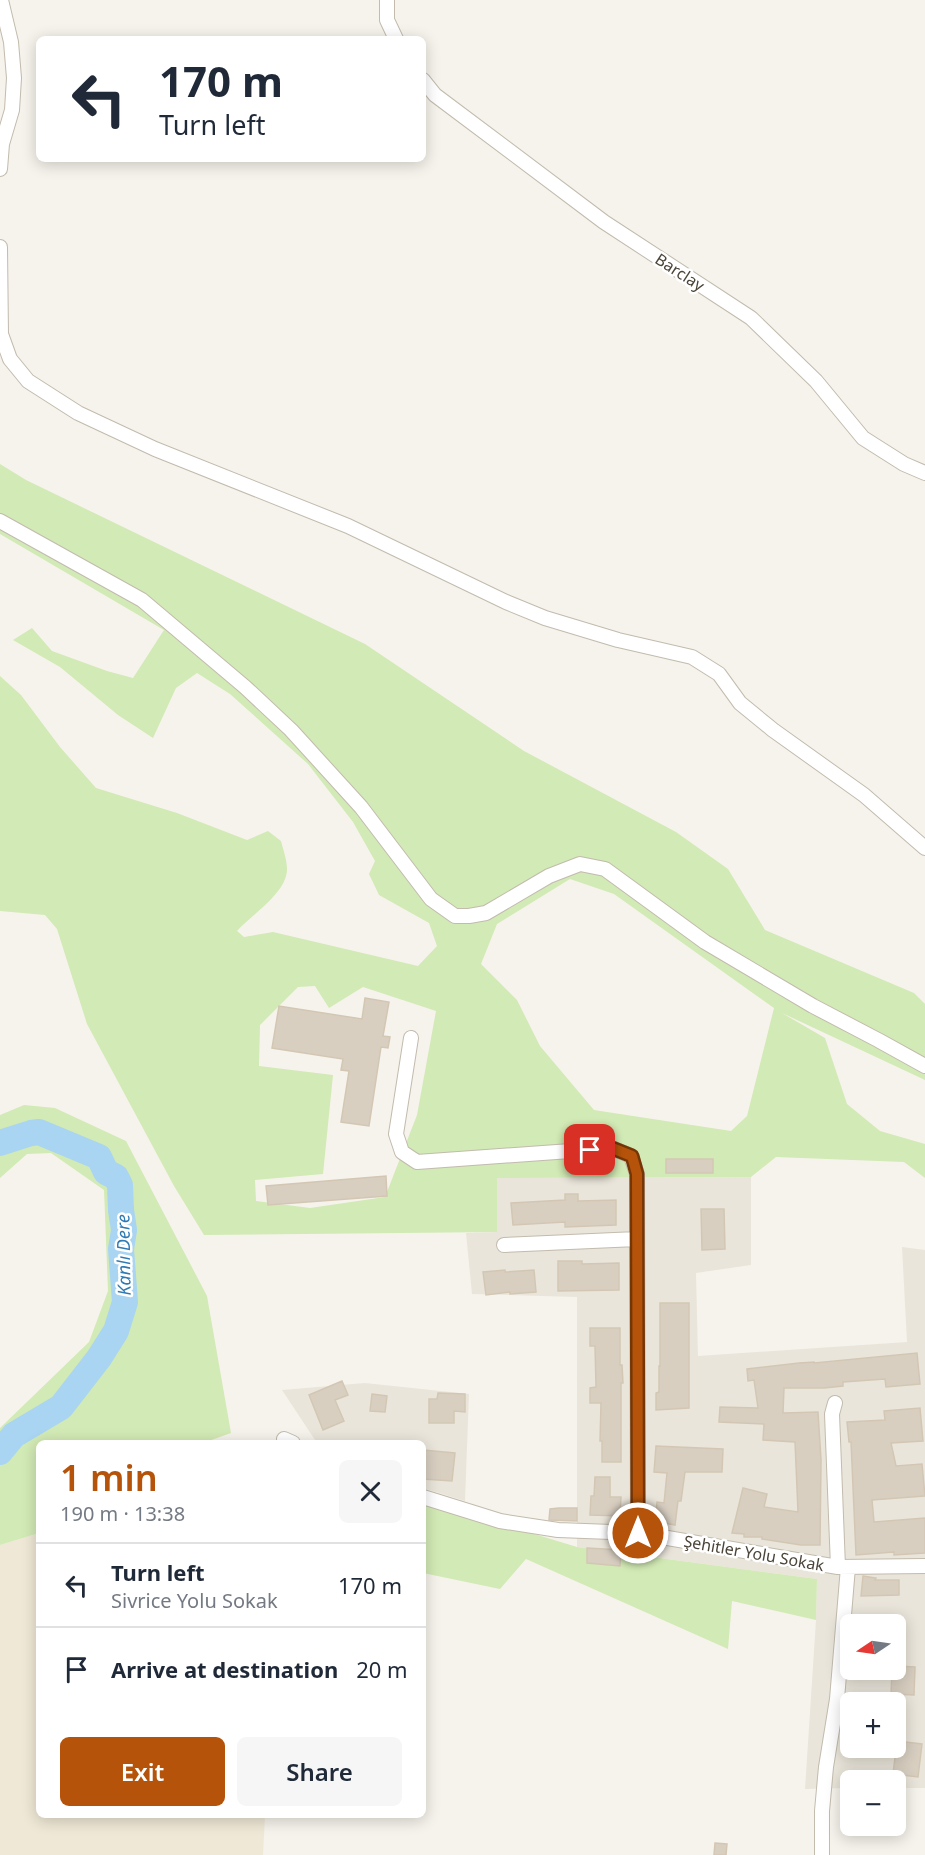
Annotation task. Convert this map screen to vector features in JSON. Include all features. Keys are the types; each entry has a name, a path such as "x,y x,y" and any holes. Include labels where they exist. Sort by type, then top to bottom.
{"street":[{"path":"0,169 2,144 12,110 14,78 11,42 1,0"},
{"path":"387,0 387,20 395,36"},
{"name":"Barclay","path":"426,84 435,96 604,222 751,318 816,381 863,438 904,464 925,473"},
{"path":"0,247 1,334 10,359 28,381 78,413 155,449 348,526 545,618 618,640 692,657 719,674 740,703 773,730 864,795 925,848"},
{"path":"0,521 142,600 245,687 291,730 361,807 431,899 455,916 486,913 549,876 580,864 605,869 705,942 813,1006 925,1066"},
{"path":"411,1038 396,1134 402,1152 417,1162 612,1148 632,1156 637,1174 638,1533"},
{"path":"504,1245 637,1239"},
{"path":"822,1855 826,1767 837,1699 843,1567 832,1414 835,1404"},
{"name":"Şehitler Yolu Sokak","path":"426,1498 500,1521 558,1530 638,1533 843,1567 925,1566"}],"shaded area":[{"path":"751,1177 751,1265 696,1273 698,1356 907,1342 902,1247 925,1250 925,1788 906,1788 906,1770 840,1770 840,1788 805,1789 817,1579 577,1547 577,1297 472,1294 466,1233 497,1232 497,1178"},
{"path":"365,1383 469,1394 465,1501 426,1489 426,1440 315,1440 282,1390"},
{"path":"36,1534 36,1818 265,1818 263,1855 0,1855 0,1545"}],"green space":[{"path":"0,464 26,480 365,644 524,751 676,832 728,869 765,930 914,993 925,1004 925,1080 782,1013 825,1038 847,1104 880,1131 925,1144 925,1178 904,1162 776,1157 751,1177 497,1178 497,1232 204,1235 174,1186 87,1024 57,929 45,915 0,911 0,676 21,695 60,747 96,788 177,813 247,840 268,831 281,841 287,866 285,878 268,903 237,931 244,937 273,932 418,966 437,946 429,923 379,895 369,874 375,861 353,822 308,764 230,694 197,673 176,688 153,738 118,715 60,667 13,640 32,628 52,651 133,678 164,630 0,534","holes":["570,879 614,894 774,1008 747,1116 731,1131 594,1110 540,1046 517,1000 481,964 497,924","315,986 329,1008 363,987 436,1011 417,1115 385,1197 310,1208 256,1201 255,1180 323,1174 333,1075 259,1066 260,1025 298,987"]},
{"path":"24,1105 55,1108 126,1141 207,1296 231,1433 211,1440 36,1440 36,1534 0,1545 0,1428 89,1342 108,1291 104,1190 51,1153 27,1154 0,1178 0,1115"},
{"path":"426,1501 577,1547 817,1579 816,1620 732,1601 728,1649 526,1559 500,1589 426,1574"}],"building":[{"path":"365,998 389,1002 383,1036 390,1037 388,1048 381,1047 369,1126 341,1122 349,1071 341,1070 343,1059 272,1048 279,1006 362,1019"},
{"path":"666,1159 713,1159 713,1173 666,1173"},
{"path":"386,1176 387,1196 268,1205 266,1186"},
{"path":"565,1194 578,1194 578,1201 616,1200 616,1225 565,1227 565,1222 513,1225 511,1203 565,1200"},
{"path":"701,1209 724,1209 725,1249 702,1250"},
{"path":"558,1261 582,1261 582,1264 619,1263 619,1290 558,1291"},
{"path":"505,1270 505,1272 534,1270 536,1292 486,1295 483,1272"},
{"path":"660,1303 689,1303 689,1408 656,1410 660,1366"},
{"path":"590,1328 620,1328 620,1365 622,1365 623,1383 621,1383 621,1462 602,1462 601,1403 590,1403 590,1388 596,1387 595,1346 590,1346"},
{"path":"917,1353 920,1384 886,1387 885,1379 843,1382 843,1386 824,1388 784,1388 783,1413 818,1412 821,1460 820,1545 801,1545 762,1539 762,1537 744,1537 744,1534 732,1533 743,1488 767,1494 764,1507 798,1512 795,1442 763,1440 764,1424 719,1422 720,1407 758,1408 754,1380 748,1381 747,1369"},
{"path":"342,1381 348,1395 335,1400 344,1421 323,1430 309,1395"},
{"path":"438,1393 465,1394 465,1412 454,1411 454,1423 429,1423 429,1399 437,1399"},
{"path":"372,1394 387,1396 385,1412 370,1411"},
{"path":"920,1408 923,1441 891,1443 896,1466 922,1464 925,1496 872,1500 874,1522 925,1518 925,1553 894,1555 894,1552 856,1555 851,1442 849,1442 847,1422 885,1420 884,1411"},
{"path":"656,1446 723,1449 722,1472 685,1472 675,1525 664,1523 656,1513 657,1502 664,1503 667,1473 654,1472"},
{"path":"426,1450 455,1453 452,1481 426,1479"},
{"path":"595,1477 610,1477 610,1497 621,1497 620,1516 590,1515"},
{"path":"577,1508 577,1521 549,1520 550,1509"},
{"path":"587,1548 621,1550 620,1566 587,1563"},
{"path":"863,1576 876,1578 875,1580 899,1580 899,1595 861,1596"},
{"path":"906,1667 915,1667 914,1695 906,1695 906,1692 891,1692 892,1680 906,1680"},
{"path":"906,1742 922,1744 918,1777 906,1776 906,1770 893,1770 895,1758 906,1758"},
{"path":"715,1843 727,1844 726,1855 714,1855"}],"waterway":[{"name":"Kanlı Dere","path":"0,1143 39,1132 99,1157 106,1172 116,1177 120,1185 124,1230 121,1249 125,1302 116,1331 99,1358 61,1407 14,1435 0,1452"}],"route":[{"path":"590,1150 612,1148 632,1156 637,1174 638,1533"}]}
